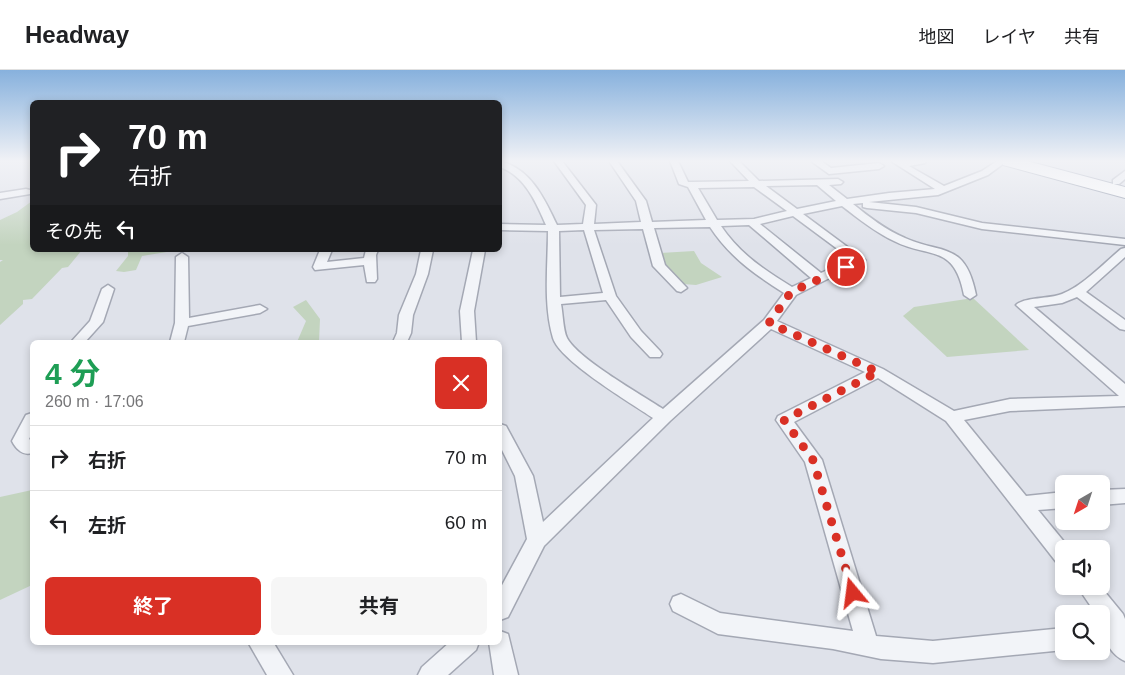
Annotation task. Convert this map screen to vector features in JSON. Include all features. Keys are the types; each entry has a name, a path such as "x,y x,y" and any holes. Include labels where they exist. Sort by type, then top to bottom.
{"street":[{"path":"534,189 538,193 553,228 554,301 560,339 574,355 601,376 664,417"},
{"path":"579,189 591,205 588,227 610,296 636,334 655,354"},
{"path":"633,189 641,201 659,266 681,288"},
{"path":"694,189 713,224 726,242 748,264 791,292"},
{"path":"502,606 537,540 664,417 769,323 791,292 859,260 764,189"},
{"path":"828,189 900,240 940,251 954,258 967,280 970,295"},
{"path":"502,227 553,228 751,222 822,206 944,190"},
{"path":"0,196 26,192"},
{"path":"845,203 916,210 982,226 1125,242"},
{"path":"751,222 820,279"},
{"path":"1125,251 1078,292 1062,299 1023,305 1125,392"},
{"path":"325,252 319,267 371,256 371,279"},
{"path":"401,340 404,333 406,315 422,274 427,252"},
{"path":"469,340 467,311 479,252"},
{"path":"178,340 182,322 182,257"},
{"path":"80,340 96,322 108,289"},
{"path":"1078,292 1125,326"},
{"path":"554,301 610,296"},
{"path":"182,322 260,309"},
{"path":"769,323 878,372 952,417 1055,547"},
{"path":"868,646 813,460 784,420 878,372"},
{"path":"952,417 1010,404 1125,401"},
{"path":"30,423 20,442 30,448"},
{"path":"502,434 524,476 537,540"},
{"path":"1110,497 1125,496"},
{"path":"1020,504 1055,501"},
{"path":"1093,595 1116,632"},
{"path":"681,604 718,623 833,638 868,646 933,652 1055,640"},
{"path":"261,645 281,675"},
{"path":"430,675 465,645"},
{"path":"501,645 506,675"}],"green space":[{"path":"30,202 30,252 80,252 68,267 62,268 32,299 23,300 23,304 0,325 0,262 3,260 0,260 0,220 17,212"},
{"path":"694,251 701,263 722,277 696,285 683,284 663,266 660,253"},
{"path":"128,252 167,252 142,256 136,270 116,271 128,256"},
{"path":"973,298 1029,350 947,357 903,316 914,307"},
{"path":"306,300 320,319 319,340 298,340 306,321 293,307"},
{"path":"30,490 30,586 0,600 0,497"}],"route":[{"path":"846,267 791,292 769,323 878,372 784,420 813,460 853,593"}]}
